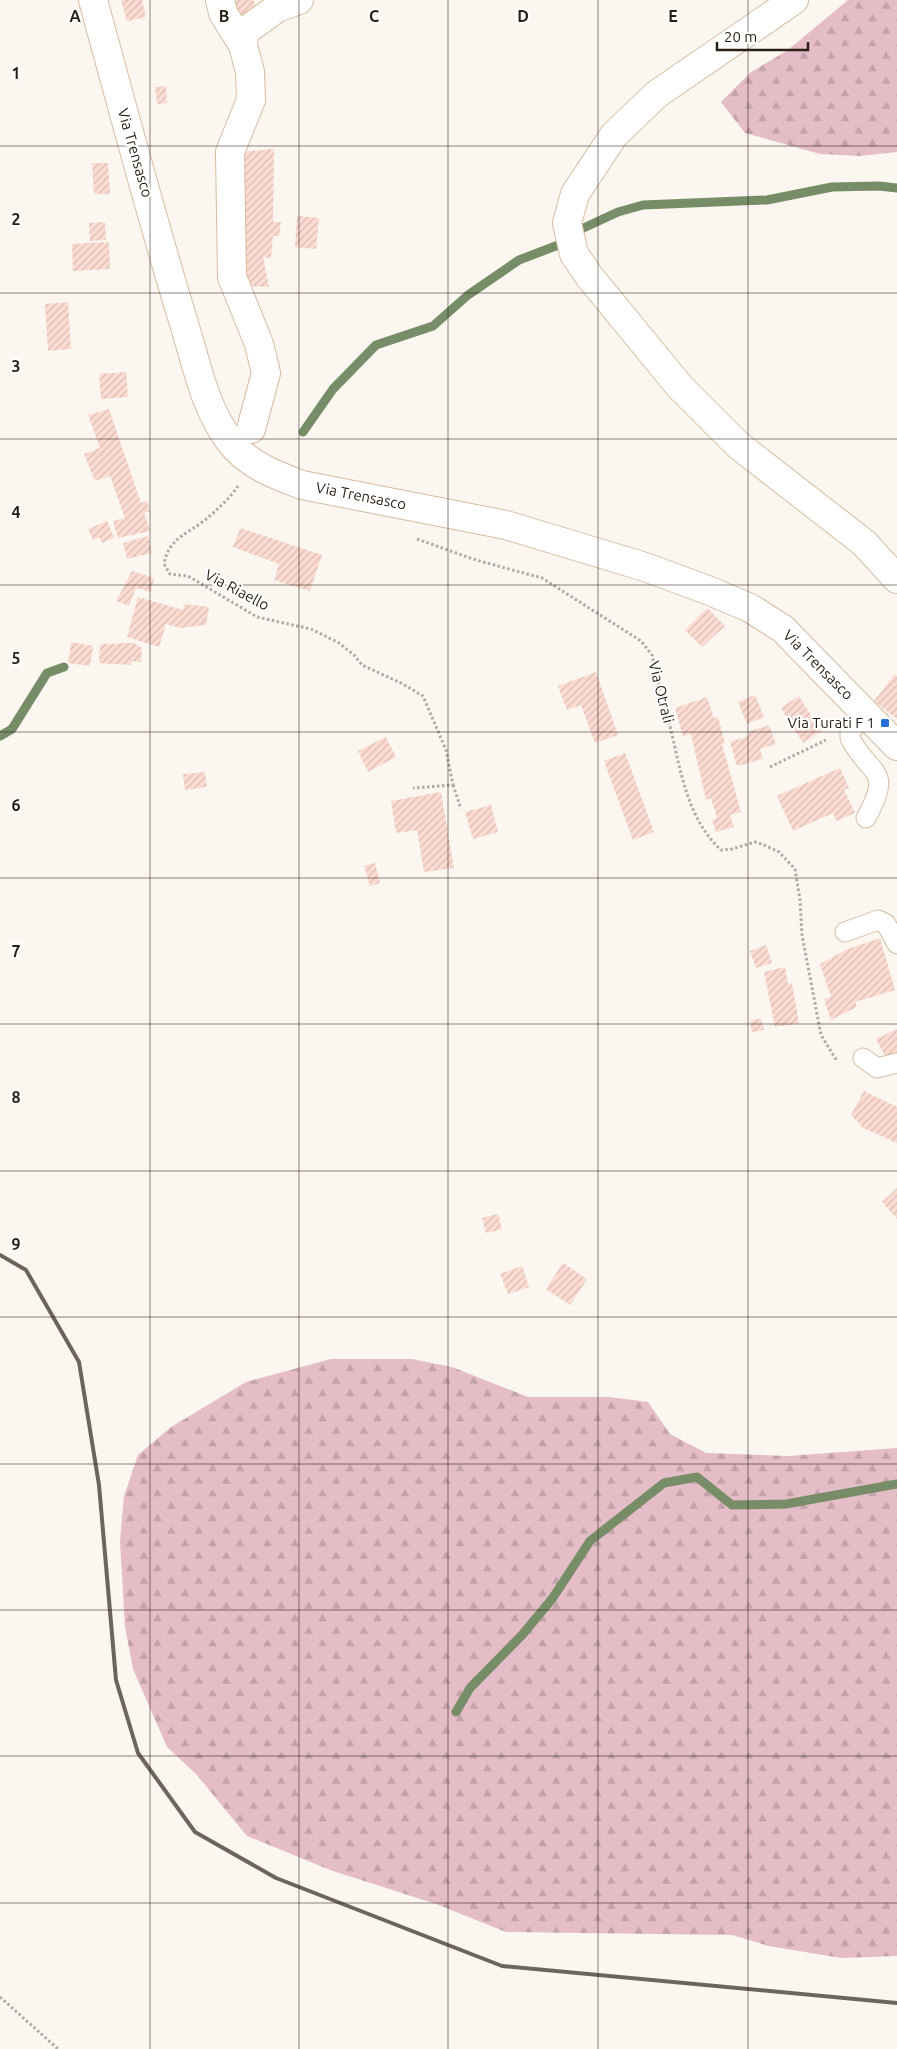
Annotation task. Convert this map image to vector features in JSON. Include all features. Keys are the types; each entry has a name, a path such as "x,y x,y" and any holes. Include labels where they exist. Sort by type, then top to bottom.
{"main road":[{"name":"Via Trensasco","path":"94,0 134,152 206,394 229,440 243,455 276,475 302,485 506,525 645,567 750,608 783,628 858,723 897,746"},
{"path":"220,0 222,13 243,45 250,72 251,100 230,152 232,277 259,344 266,373 251,430"},
{"path":"243,45 244,32 277,8 300,0"},
{"path":"794,0 657,94 614,135 574,194 567,223 574,254 588,276 680,387 738,446 864,542 897,579"}],"lane":[{"path":"858,723 850,738 879,778 878,794 866,818"},
{"path":"845,932 878,920 886,924 897,944"},
{"path":"863,1058 877,1068 897,1063"}],"path":[{"name":"Via Riaello","path":"243,455 240,482 234,491 206,520 183,534 166,551 164,564 170,574 188,576 257,617 310,630 339,643 354,655 362,665 403,684 423,696 446,750 453,785 461,810"},
{"name":"Via Otrali","path":"416,539 459,555 542,578 641,641 652,655 681,774 699,822 711,841 721,850 732,849 754,842 762,844 779,852 795,869 800,900 802,935 821,1035 830,1052 840,1063"},
{"path":"770,767 858,723"},
{"path":"413,788 453,785"},
{"path":"0,1997 58,2049"}],"green space":[{"path":"848,0 897,0 897,152 860,156 820,154 745,133 721,102 751,72 788,50"},
{"path":"331,1359 412,1359 452,1367 528,1397 610,1397 648,1402 670,1434 706,1453 788,1456 897,1448 897,1956 841,1958 769,1946 732,1935 506,1932 436,1904 330,1870 247,1836 196,1774 167,1747 133,1669 125,1627 120,1541 124,1496 138,1455 171,1427 246,1382"}],"building":[{"path":"121,0 142,0 146,17 127,21"},
{"path":"227,0 253,0 258,9 239,21"},
{"path":"166,86 167,103 157,104 155,87"},
{"path":"274,149 273,222 281,222 279,236 273,236 271,258 263,257 269,287 242,286 240,152"},
{"path":"92,163 108,163 110,194 94,194"},
{"path":"297,216 319,218 316,249 295,247"},
{"path":"105,222 106,240 90,241 89,223"},
{"path":"109,242 110,269 73,271 72,244"},
{"path":"68,302 71,349 48,351 45,304"},
{"path":"126,372 128,397 101,399 99,374"},
{"path":"109,409 141,503 147,501 150,511 144,513 150,531 118,538 113,521 125,518 110,476 95,481 84,454 100,448 88,415"},
{"path":"107,521 114,538 102,543 99,537 93,540 88,529"},
{"path":"240,528 322,555 310,591 274,580 279,564 233,547"},
{"path":"148,536 152,553 127,559 123,543"},
{"path":"132,571 154,578 151,592 136,588 129,606 116,601"},
{"path":"138,597 183,610 184,604 209,607 206,625 180,628 166,624 159,647 127,637"},
{"path":"707,608 725,626 702,647 685,630"},
{"path":"71,642 93,646 90,666 68,663"},
{"path":"134,643 142,648 141,662 131,661 131,665 99,663 100,644"},
{"path":"596,672 618,735 595,743 581,705 567,710 558,686"},
{"path":"895,674 897,676 897,719 874,701"},
{"path":"755,695 764,717 747,724 738,702"},
{"path":"799,696 821,731 803,743 781,708"},
{"path":"707,697 714,718 718,717 725,743 722,744 741,812 730,815 734,827 716,832 712,820 717,818 711,798 706,800 691,734 683,736 675,708"},
{"path":"769,725 776,744 760,749 763,759 737,766 730,742 749,736 748,732"},
{"path":"386,737 396,757 368,772 358,751"},
{"path":"625,753 654,832 633,840 604,761"},
{"path":"840,768 849,788 844,790 855,813 836,821 833,813 793,831 777,796"},
{"path":"205,772 207,787 185,790 183,774"},
{"path":"441,792 454,868 424,872 417,830 396,833 391,801"},
{"path":"491,805 498,832 473,839 465,812"},
{"path":"375,863 380,883 370,886 364,866"},
{"path":"880,938 895,990 855,1002 857,1007 831,1020 824,999 831,997 820,964 848,949"},
{"path":"766,945 772,963 756,968 750,951"},
{"path":"785,967 788,984 792,983 799,1023 775,1027 764,972"},
{"path":"761,1018 764,1030 752,1032 750,1021"},
{"path":"897,1029 897,1058 888,1062 876,1039"},
{"path":"864,1091 897,1107 897,1143 863,1128 851,1115"},
{"path":"897,1188 897,1219 882,1202"},
{"path":"498,1214 502,1229 486,1233 482,1218"},
{"path":"563,1263 587,1279 570,1305 546,1289"},
{"path":"522,1266 529,1287 508,1294 500,1274"}],"waterway":[{"path":"303,432 333,389 376,345 433,326 468,295 519,260 561,244 577,231 618,212 643,205 767,200 832,187 879,186 897,188"},
{"path":"0,736 12,729 47,673 64,667"},
{"path":"456,1712 470,1688 522,1635 552,1599 590,1541 664,1483 697,1477 732,1505 786,1504 897,1484"}],"railway":[{"path":"0,1255 26,1270 79,1362 99,1485 116,1680 138,1753 195,1832 276,1878 502,1966 897,2003"}],"place":[{"name":"Via Turati F 1","path":"885,723"}]}
